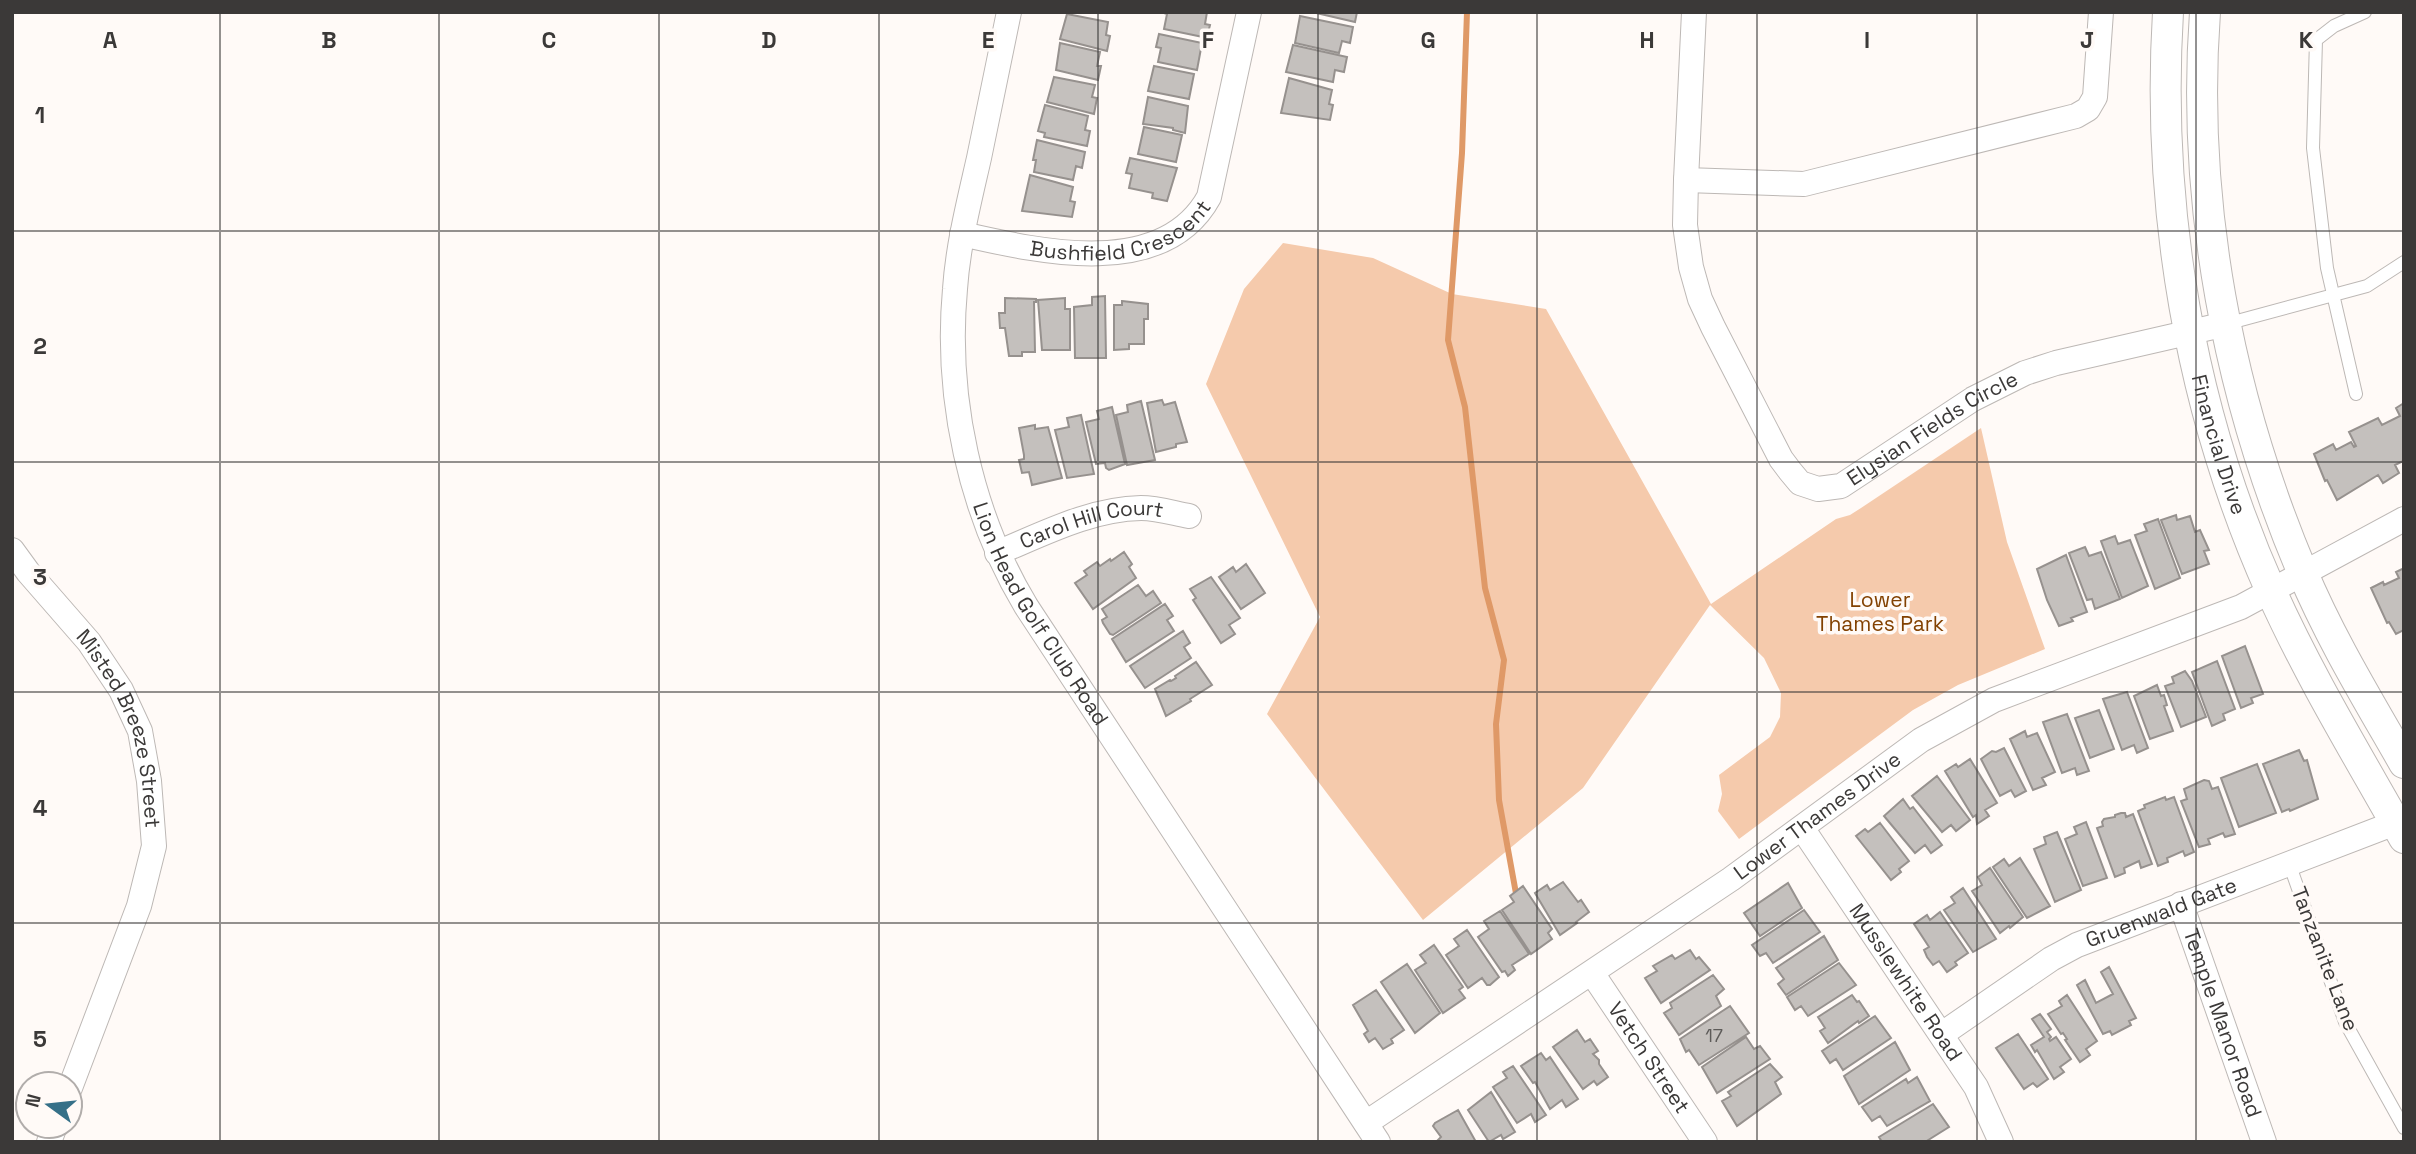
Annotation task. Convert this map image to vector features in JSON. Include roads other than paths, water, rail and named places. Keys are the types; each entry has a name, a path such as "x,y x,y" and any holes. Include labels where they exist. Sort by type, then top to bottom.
{"street":[{"name":"Lion Head Golf Club Road","path":"1009,12 962,234 953,310 957,399 967,458 998,553 1011,582 1071,678 1372,1132"},
{"name":"Bushfield Crescent","path":"962,234 1031,250 1072,254 1152,246 1174,234 1202,211 1209,197 1249,12"},
{"name":"Elysian Fields Circle","path":"1694,12 1686,180 1686,236 1690,267 1700,299 1781,459 1800,482 1818,489 1841,486 1973,399 2025,373 2056,363 2226,324"},
{"path":"1686,180 1804,184 2076,116 2088,109 2095,97 2101,12"},
{"name":"Financial Drive","path":"2168,12 2165,73 2167,155 2174,236 2189,333 2221,458 2270,590 2317,685 2400,830"},
{"name":"Financial Drive","path":"2205,12 2203,114 2206,181 2215,263 2243,402 2274,503 2302,572 2323,618 2404,763"},
{"name":"Carol Hill Court","path":"998,553 1087,516 1116,510 1144,508 1189,516"},
{"name":"Lower Thames Drive","path":"1372,1132 1592,973 1731,879 1921,740 1994,700 2241,607 2404,519"},
{"name":"Misted Breeze Street","path":"12,550 89,642 121,690 140,731 149,782 154,846 139,906 77,1070"},
{"name":"Musslewhite Road","path":"1802,828 1976,1087 2001,1142"},
{"name":"Gruenwald Gate","path":"1942,1034 2051,959 2077,945 2289,863 2400,830"},
{"name":"Temple Manor Road","path":"2181,904 2264,1142"},
{"name":"Vetch Street","path":"1592,973 1705,1142"}],"lane":[{"path":"2356,394 2327,268 2313,148 2316,40 2334,26 2365,12"},
{"path":"2226,324 2367,286 2404,262"},
{"name":"Tanzanite Lane","path":"2289,863 2345,1022 2404,1128"}],"waterway":[{"path":"1467,12 1462,153 1448,340 1465,407 1485,588 1504,660 1496,724 1499,800 1517,899"}],"park label":[{"name":"Lower Thames Park","path":"1880,612"}]}
